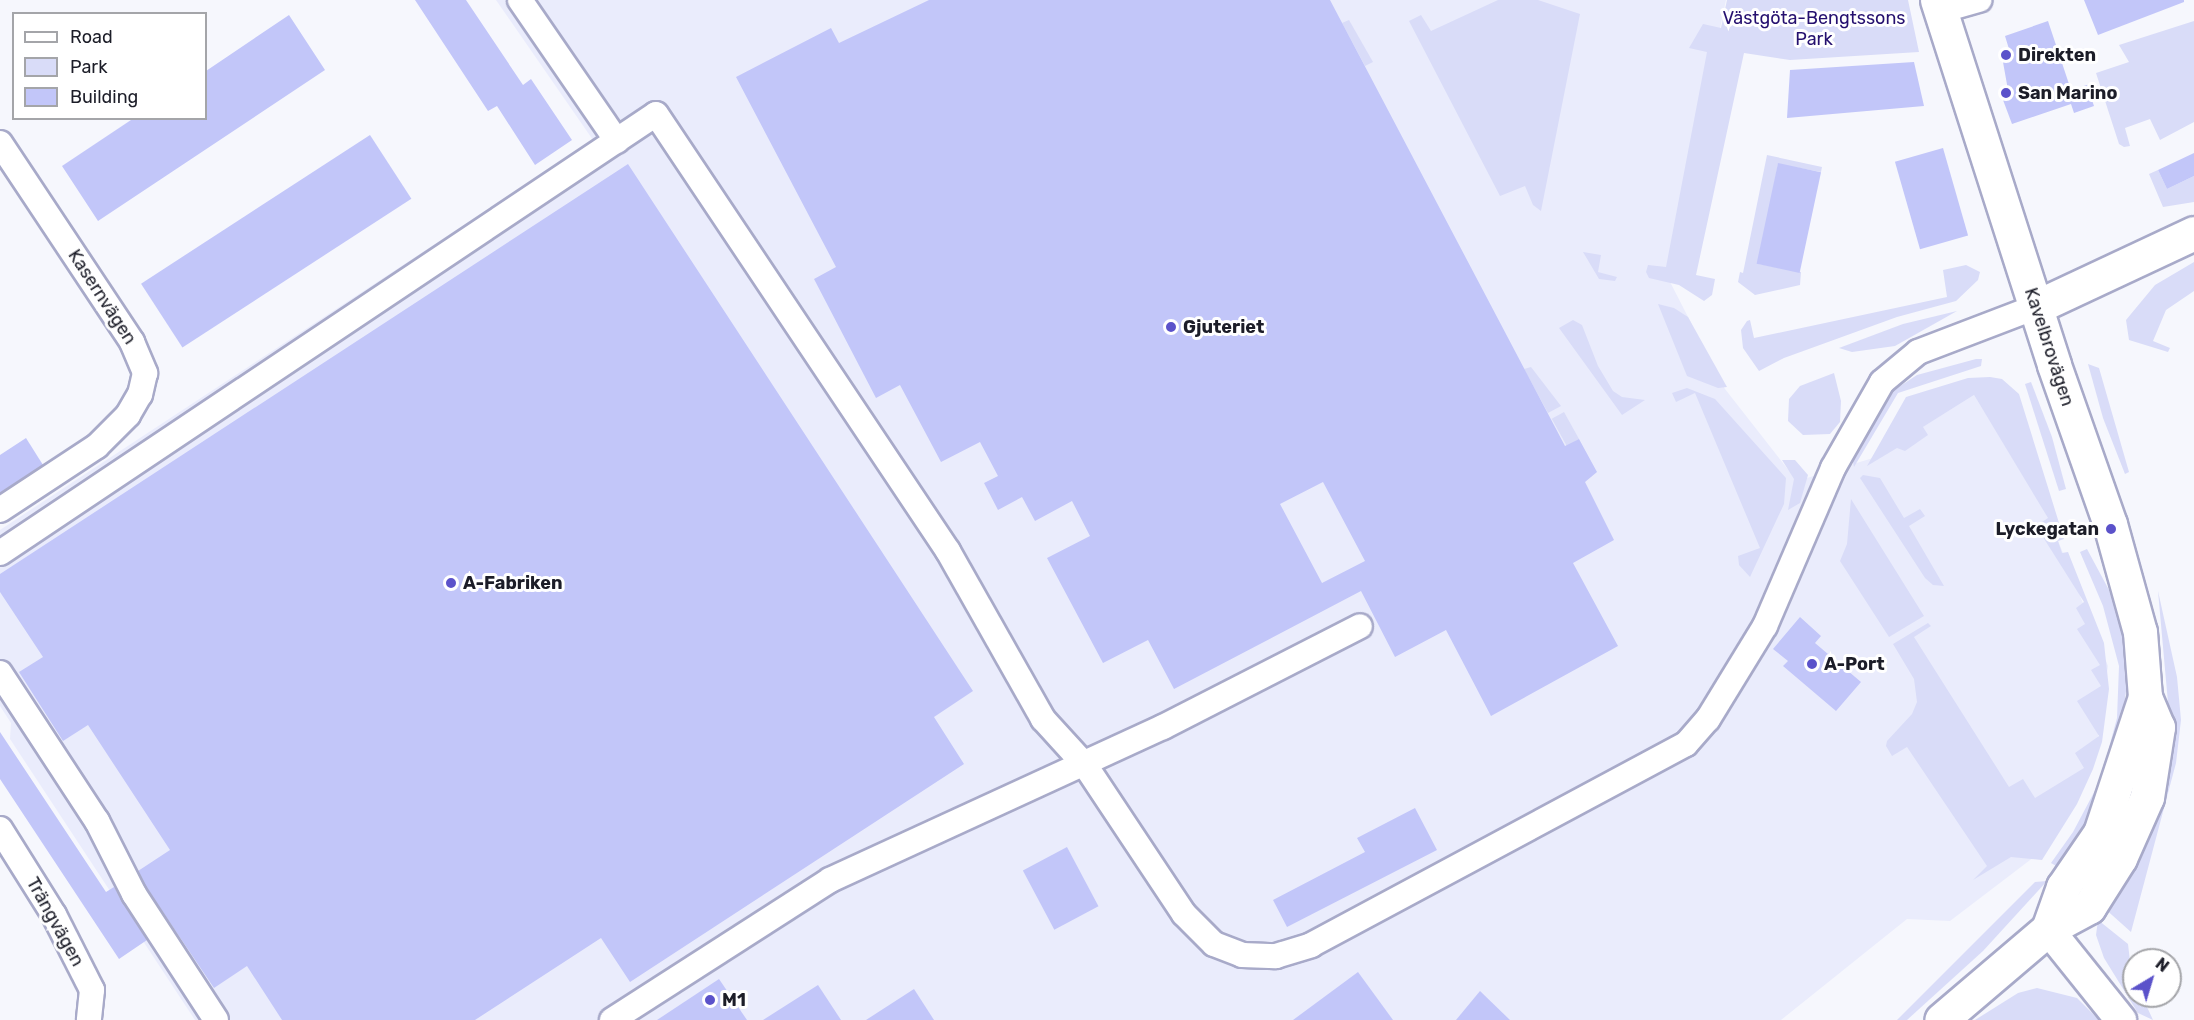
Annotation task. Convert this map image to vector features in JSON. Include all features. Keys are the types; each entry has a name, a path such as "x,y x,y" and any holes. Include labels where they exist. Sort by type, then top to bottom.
{"main road":[{"name":"Kavelbrovägen","path":"1939,6 2036,307 2110,524 2137,621 2145,697 2158,727 2146,797 2120,858 2089,907 2048,929 1941,1020"},
{"path":"2036,307 2194,233"}],"street":[{"path":"520,0 616,141"},
{"path":"1939,6 1979,0"},
{"path":"0,553 656,114 948,552 1043,719 1085,765 1172,898 1214,944 1258,957 1294,952 1311,945 1686,744 1708,719 1765,626 1833,468 1882,382 1918,352 2036,307"},
{"name":"Kasernvägen","path":"0,143 132,342 145,373 140,394 128,415 97,446 0,510"},
{"path":"612,1020 823,884 1085,765 1360,626"},
{"path":"0,672 97,821 134,894 216,1020"},
{"name":"Trängvägen","path":"0,829 54,915 93,990 89,1020"},
{"path":"2048,929 2121,1020"}],"shaded area":[{"path":"496,0 1726,0 1667,276 1725,389 1797,481 1873,458 1974,395 2049,518 2108,666 2094,764 2038,854 1950,921 1907,919 1781,1020 195,1020 10,739 11,723 0,706 0,530 593,140"}],"green space":[{"path":"1498,0 1538,0 1580,14 1541,211 1533,205 1525,186 1500,196 1409,21 1421,15 1431,31"},
{"name":"Västgöta-Bengtssons Park","path":"1727,0 1908,0 1919,52 1790,60 1744,53 1696,275 1715,279 1712,295 1704,301 1679,285 1649,278 1646,272 1648,265 1666,267 1707,52 1689,48 1703,24 1721,28"},
{"path":"1349,20 1373,62 1365,66 1342,23"},
{"path":"2194,21 2194,122 2160,140 2150,119 2125,128 2130,146 2124,147 2119,144 2096,73 2129,62 2119,45"},
{"path":"1767,155 1822,167 1821,172 1778,164 1759,264 1801,272 1800,285 1755,295 1738,282 1740,272 1743,273"},
{"path":"2158,170 2167,189 2194,176 2194,202 2163,207 2149,174"},
{"path":"1583,252 1601,255 1598,272 1617,277 1615,281 1599,279"},
{"path":"2194,262 2194,291 2166,310 2153,341 2170,348 2168,352 2129,340 2126,320 2155,285"},
{"path":"1966,265 1980,272 1978,280 1956,301 1897,317 1784,358 1759,371 1743,348 1741,330 1747,321 1750,320 1754,338 1947,297 1943,270"},
{"path":"1658,304 1674,308 1688,317 1727,387 1718,388 1687,376"},
{"path":"1957,311 1895,346 1852,352 1839,348 1903,324"},
{"path":"1573,320 1582,325 1598,366 1613,391 1622,397 1645,400 1622,415 1559,328"},
{"path":"1982,359 1981,366 1898,393 1854,467 1852,457 1888,394 1917,375"},
{"path":"2088,364 2099,368 2129,472 2125,474 2103,418"},
{"path":"1531,367 1561,406 1548,413 1524,369"},
{"path":"1834,373 1841,401 1840,422 1830,434 1803,435 1788,421 1789,399 1800,386"},
{"path":"1968,378 2002,379 2019,394 2064,539 2058,541 2062,553 2068,552 2104,643 2109,689 2102,742 2093,769 2077,804 2042,860 2011,857 1973,880 1987,866 1907,747 1892,756 1886,746 1887,741 1912,714 1917,702 1914,679 1893,644 1928,623 1931,626 1914,637 2009,787 2023,779 2035,798 2084,768 2075,753 2099,736 2077,701 2101,686 2091,670 2100,665 2077,629 2085,624 2076,608 2084,602 2036,526 2048,518 1974,395 1923,427 1928,435 1905,451 1897,448 1867,466 1906,397"},
{"path":"2031,382 2052,437 2066,489 2059,491 2025,384"},
{"path":"1687,388 1715,399 1786,478 1784,504 1750,577 1739,565 1738,556 1760,548 1695,393 1676,402 1672,393"},
{"path":"1564,412 1579,439 1567,446 1552,419"},
{"path":"1782,460 1795,460 1808,475 1800,503 1788,510 1794,479"},
{"path":"1863,475 1880,478 1904,518 1920,509 1925,516 1909,526 1944,586 1933,585 1925,578 1860,478"},
{"path":"1851,499 1924,616 1889,637 1840,561 1847,544"},
{"path":"2087,549 2109,590 2122,628 2128,674 2124,708 2098,802 2058,867 2051,863 2073,832 2100,781 2117,718 2119,666 2103,606 2080,552"},
{"path":"2158,591 2177,677 2181,720 2176,763 2131,932 2103,907 2169,714"},
{"path":"2047,881 1983,951 1907,1020 1897,1020 2035,882"},
{"path":"2098,920 2128,944 2128,948 2122,948 2122,987 2104,958 2096,935"},
{"path":"2037,988 2077,998 2099,1020 1975,1020 2018,993"},
{"path":"2135,1008 2148,1008 2153,1020 2138,1013"}],"building":[{"path":"415,0 466,0 523,85 531,79 572,140 535,165 497,106 488,111"},
{"name":"Gjuteriet","path":"929,0 1330,0 1565,446 1579,439 1597,472 1585,482 1614,540 1573,563 1618,646 1491,716 1446,630 1395,657 1361,591 1174,689 1148,640 1103,663 1047,558 1090,536 1072,501 1035,521 1022,497 998,510 984,483 998,476 980,442 941,462 900,385 876,398 814,279 836,267 736,77 831,28 839,43","holes":["1323,482 1365,561 1322,583 1280,504"]},
{"path":"2084,0 2184,0 2184,2 2098,35"},
{"path":"289,15 325,70 98,221 62,166 131,120 207,120 207,70"},
{"path":"2048,21 2071,90 2087,85 2094,106 2074,113 2071,104 2012,124 2000,92 2008,90 2001,51 2009,49 2005,36"},
{"path":"1914,62 1924,106 1787,118 1790,70"},
{"path":"370,135 411,199 182,347 141,284"},
{"path":"1943,148 1968,235 1920,249 1895,162"},
{"path":"2194,153 2194,176 2167,189 2158,170"},
{"path":"1778,163 1821,172 1800,273 1757,264"},
{"name":"A-Fabriken","path":"628,164 973,691 934,717 964,764 630,982 601,938 475,1020 282,1020 247,966 214,988 146,887 138,871 170,850 88,725 63,741 19,672 43,657 0,592 0,574"},
{"path":"26,438 43,465 0,493 0,455"},
{"name":"A-Port","path":"1800,617 1821,636 1815,643 1861,682 1836,711 1783,666 1788,661 1773,649"},
{"path":"0,732 106,892 114,887 147,940 119,959 0,779"},
{"path":"1415,808 1437,850 1287,927 1273,900 1365,852 1357,838"},
{"path":"1067,847 1098,906 1054,930 1023,870"},
{"path":"1358,972 1393,1020 1293,1020"},
{"name":"M1","path":"719,979 747,1020 657,1020"},
{"name":"M1","path":"818,985 841,1020 763,1020"},
{"path":"914,989 934,1020 866,1020"},
{"path":"1480,991 1510,1020 1456,1020"}],"place":[{"name":"Direkten","path":"2006,55"},
{"name":"San Marino","path":"2006,93"},
{"name":"Gjuteriet","path":"1171,327"},
{"name":"Lyckegatan","path":"2111,529"},
{"name":"A-Fabriken","path":"451,583"},
{"name":"A-Port","path":"1812,664"},
{"name":"M1","path":"710,1000"}]}
